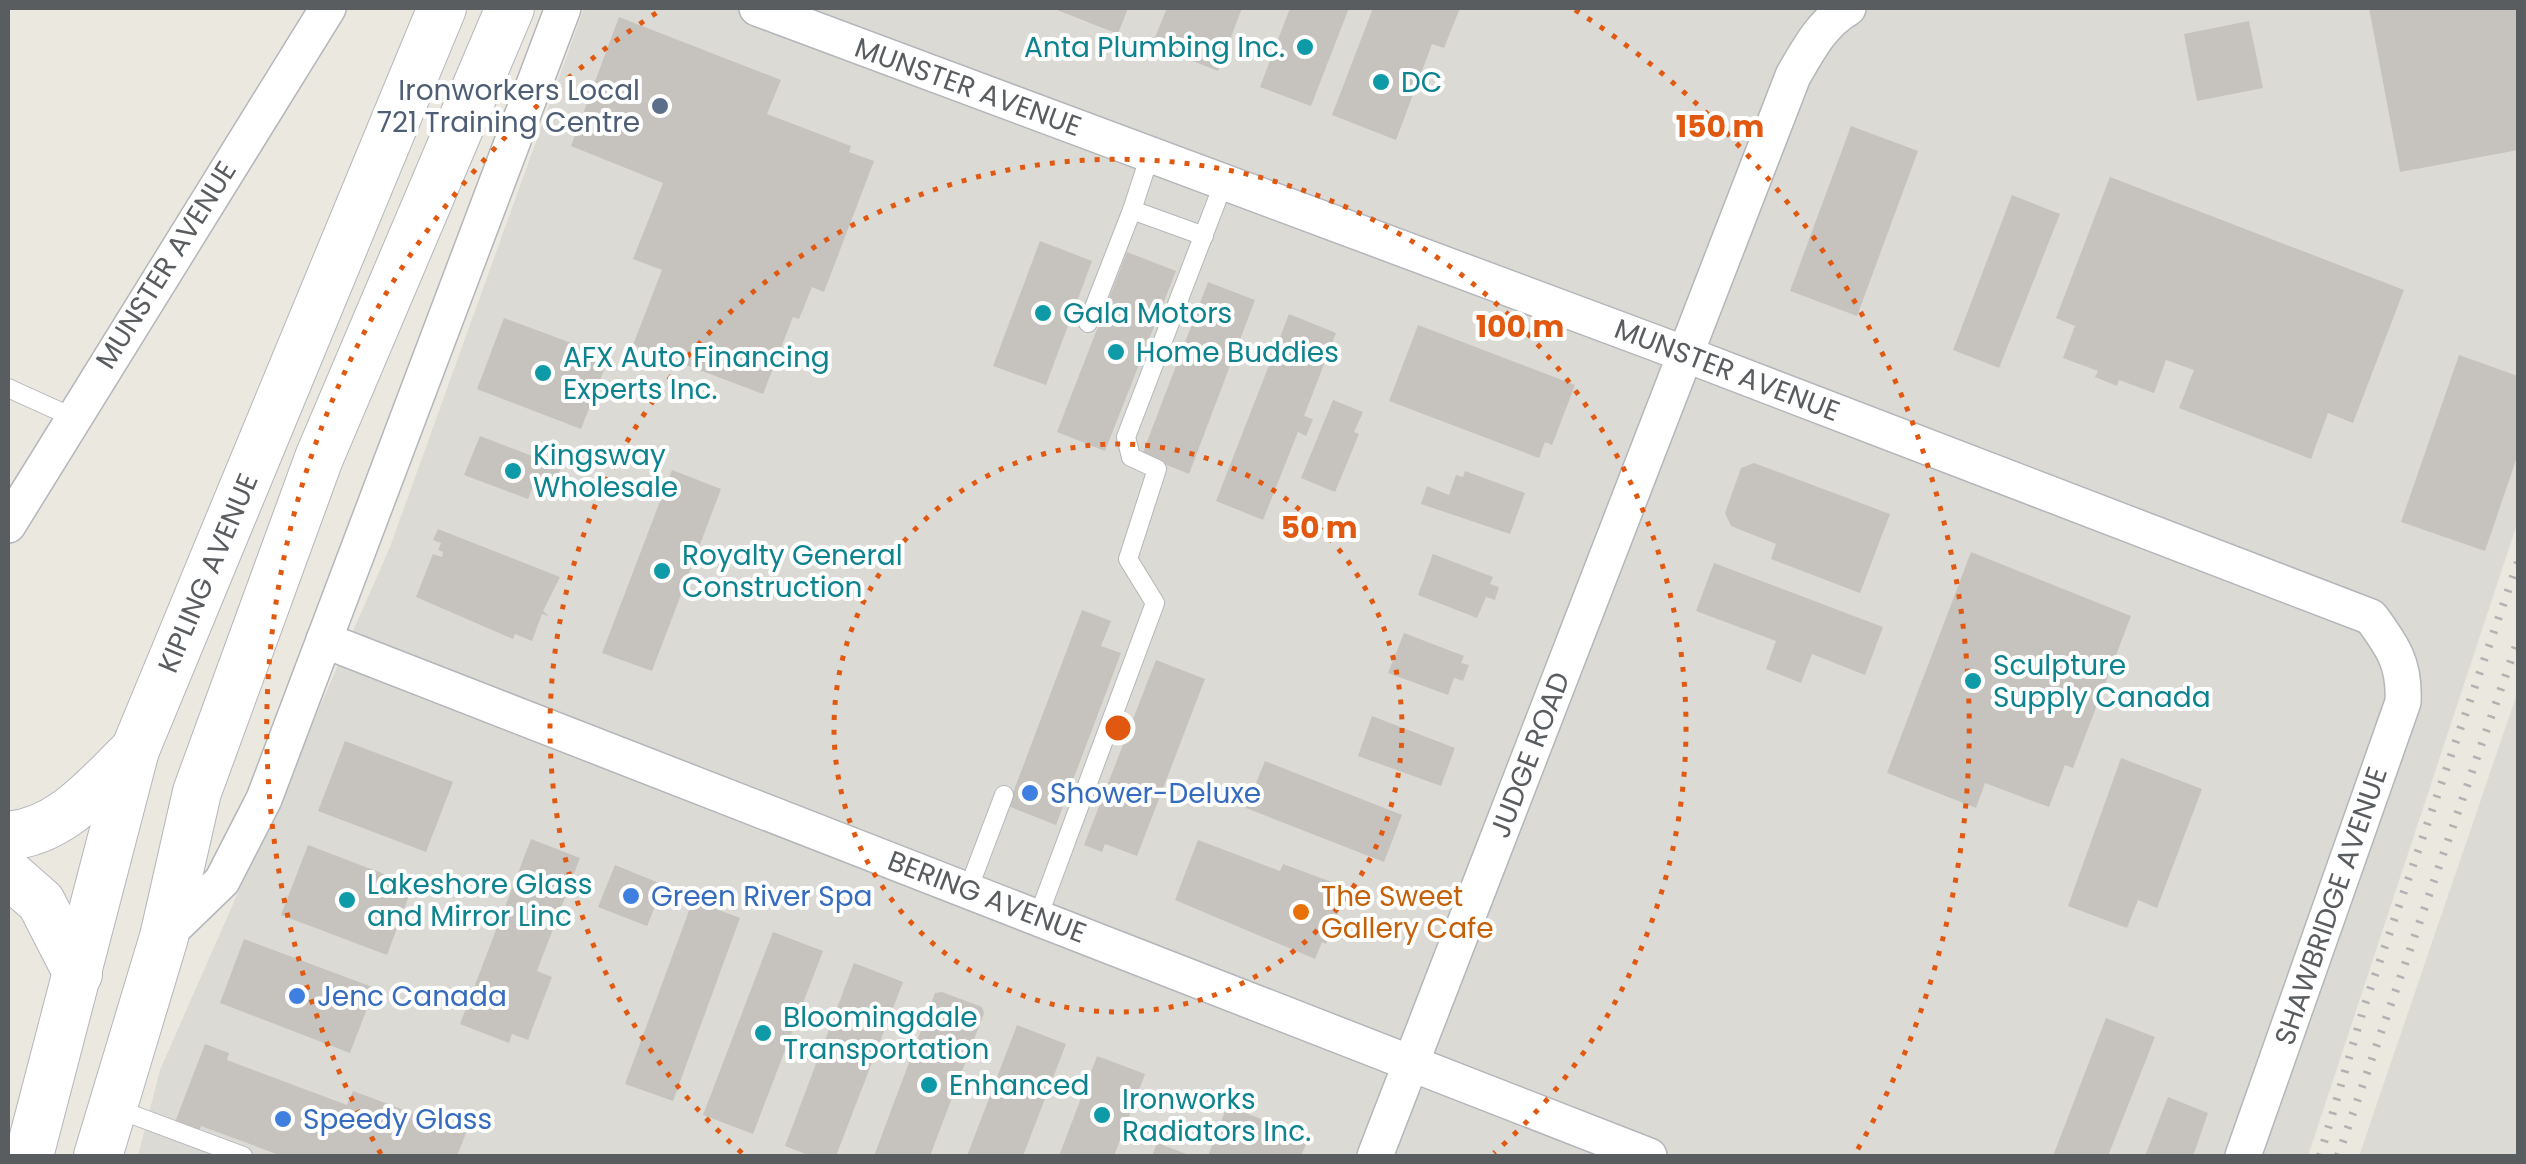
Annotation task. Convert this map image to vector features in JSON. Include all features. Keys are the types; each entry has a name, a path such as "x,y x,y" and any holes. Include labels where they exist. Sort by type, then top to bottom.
{"main road":[{"name":"KIPLING AVENUE","path":"30,1156 135,750 442,8"},
{"path":"103,1155 112,1106 164,936 198,792 319,458 510,8"},
{"path":"8,836 38,832 64,817 135,750"},
{"path":"8,872 41,902 78,974"}],"street":[{"name":"MUNSTER AVENUE","path":"8,525 328,8"},
{"path":"164,936 222,881 264,799 563,8"},
{"name":"MUNSTER AVENUE","path":"757,8 1685,354 2371,617 2398,654"},
{"name":"JUDGE ROAD","path":"1375,1156 1793,76 1810,46 1835,15 1848,8"},
{"name":"BERING AVENUE","path":"324,640 1648,1156"},
{"name":"SHAWBRIDGE AVENUE","path":"2242,1156 2403,702 2405,674 2398,654"}],"lane":[{"path":"1088,324 1150,155"},
{"path":"1038,917 1155,603 1128,559 1157,469 1131,457 1126,437 1224,182"},
{"path":"1132,210 1204,236"},
{"path":"8,388 72,417"},
{"path":"968,890 1004,795"},
{"path":"112,1106 243,1156"}],"shaded area":[{"path":"584,8 2518,8 2518,521 2308,1156 138,1156 160,1070 390,547"},
{"path":"2518,691 2518,1156 2359,1156"}],"building":[{"path":"1052,8 1128,8 1118,34"},
{"path":"1167,8 1242,8 1218,71 1152,45"},
{"name":"Anta Plumbing Inc.","path":"1290,8 1349,8 1311,106 1260,87"},
{"name":"DC","path":"1373,8 1460,8 1444,48 1432,44 1396,140 1332,115"},
{"path":"2369,8 2518,8 2518,150 2400,172"},
{"path":"619,17 781,80 767,114 851,146 849,152 874,161 824,292 812,287 799,319 793,317 763,394 633,345 662,270 633,259 663,183 571,146"},
{"path":"2249,21 2263,88 2197,101 2184,34"},
{"path":"1851,126 1918,151 1857,316 1790,291"},
{"path":"2110,177 2404,290 2353,423 2328,413 2311,459 2179,408 2194,370 2166,360 2154,393 2119,380 2117,386 2095,377 2098,371 2063,358 2075,326 2056,318"},
{"path":"2012,195 2060,214 1999,368 1953,350"},
{"name":"Gala Motors","path":"1040,241 1092,261 1046,385 993,366"},
{"name":"Home Buddies","path":"1127,252 1176,271 1105,451 1057,432"},
{"path":"1208,282 1255,300 1189,474 1142,455"},
{"path":"1289,314 1336,333 1304,416 1313,419 1306,436 1298,432 1263,520 1216,501"},
{"name":"AFX Auto Financing Experts Inc.","path":"504,318 609,357 581,429 477,389"},
{"path":"1418,325 1575,385 1552,445 1545,442 1539,458 1389,401"},
{"path":"2459,355 2518,376 2518,454 2485,551 2401,522"},
{"path":"1333,400 1363,412 1354,432 1359,434 1335,492 1301,478"},
{"name":"Kingsway Wholesale","path":"480,436 561,467 551,493 533,486 528,499 464,475"},
{"path":"1754,463 1890,514 1860,593 1771,559 1776,544 1731,526 1725,513 1741,468"},
{"name":"Royalty General Construction","path":"672,470 721,489 652,671 602,653"},
{"path":"1465,471 1525,493 1510,534 1421,504 1427,486 1449,495 1456,475 1463,477"},
{"path":"438,529 560,577 543,611 549,616 542,614 532,641 515,634 513,639 416,597 433,554 442,557 443,552 438,550 441,543 433,540"},
{"path":"1971,552 2131,616 2073,768 2065,765 2049,807 1985,783 1976,808 1887,773"},
{"path":"1433,554 1493,577 1490,584 1499,587 1495,600 1486,597 1477,618 1418,595"},
{"path":"1714,563 1883,627 1865,675 1812,654 1801,683 1766,669 1776,641 1696,611"},
{"path":"1082,610 1111,621 1101,646 1121,653 1056,825 1008,806"},
{"path":"1404,633 1464,656 1461,663 1469,665 1463,681 1454,678 1448,695 1388,673"},
{"path":"1156,660 1205,679 1137,856 1105,844 1102,852 1084,845"},
{"path":"1372,716 1455,748 1441,786 1358,756"},
{"path":"345,741 453,782 426,852 318,811"},
{"path":"2121,758 2202,789 2157,908 2138,900 2127,928 2068,906"},
{"path":"1265,761 1402,815 1384,862 1246,808"},
{"path":"531,839 580,858 537,971 552,977 528,1040 512,1034 509,1043 460,1024"},
{"path":"1198,840 1280,871 1283,864 1348,888 1326,944 1322,942 1315,959 1175,900"},
{"name":"Lakeshore Glass and Mirror Linc","path":"308,845 413,885 387,955 281,915"},
{"name":"Green River Spa","path":"615,865 664,885 647,926 598,907"},
{"path":"693,900 740,918 673,1101 625,1084"},
{"name":"Bloomingdale Transportation","path":"773,932 823,951 753,1134 703,1115"},
{"name":"Jenc Canada","path":"244,939 375,988 350,1053 220,1003"},
{"path":"854,963 903,982 836,1156 811,1156 785,1146"},
{"name":"Enhanced","path":"935,993 982,1007 984,1013 930,1156 874,1156"},
{"path":"2106,1018 2155,1037 2108,1156 2053,1156"},
{"path":"1017,1025 1066,1044 1023,1156 967,1156"},
{"path":"205,1044 229,1053 227,1060 347,1105 353,1091 466,1133 457,1156 282,1156 201,1126 199,1131 175,1122"},
{"name":"Ironworks Radiators Inc.","path":"1097,1056 1145,1074 1114,1156 1059,1156"},
{"path":"2168,1097 2208,1113 2193,1156 2145,1156"},
{"path":"1227,1106 1309,1137 1301,1156 1208,1156"},
{"path":"1157,1143 1192,1156 1152,1156"}],"railway":[{"path":"2320,1156 2364,1007 2518,562"},
{"path":"2338,1156 2518,640"}],"place":[{"name":"Anta Plumbing Inc.","path":"1305,47"},
{"name":"DC","path":"1381,82"},
{"name":"Ironworkers Local 721 Training Centre","path":"660,106"},
{"name":"Gala Motors","path":"1043,313"},
{"name":"Home Buddies","path":"1116,352"},
{"name":"AFX Auto Financing Experts Inc.","path":"543,373"},
{"name":"Kingsway Wholesale","path":"513,471"},
{"name":"Royalty General Construction","path":"662,571"},
{"name":"Sculpture Supply Canada","path":"1973,681"},
{"name":"Shower-Deluxe","path":"1030,793"},
{"name":"Green River Spa","path":"631,896"},
{"name":"Lakeshore Glass and Mirror Linc","path":"347,900"},
{"name":"The Sweet Gallery Cafe","path":"1301,912"},
{"name":"Jenc Canada","path":"297,996"},
{"name":"Bloomingdale Transportation","path":"763,1033"},
{"name":"Enhanced","path":"929,1085"},
{"name":"Ironworks Radiators Inc.","path":"1102,1115"},
{"name":"Speedy Glass","path":"283,1119"}]}
